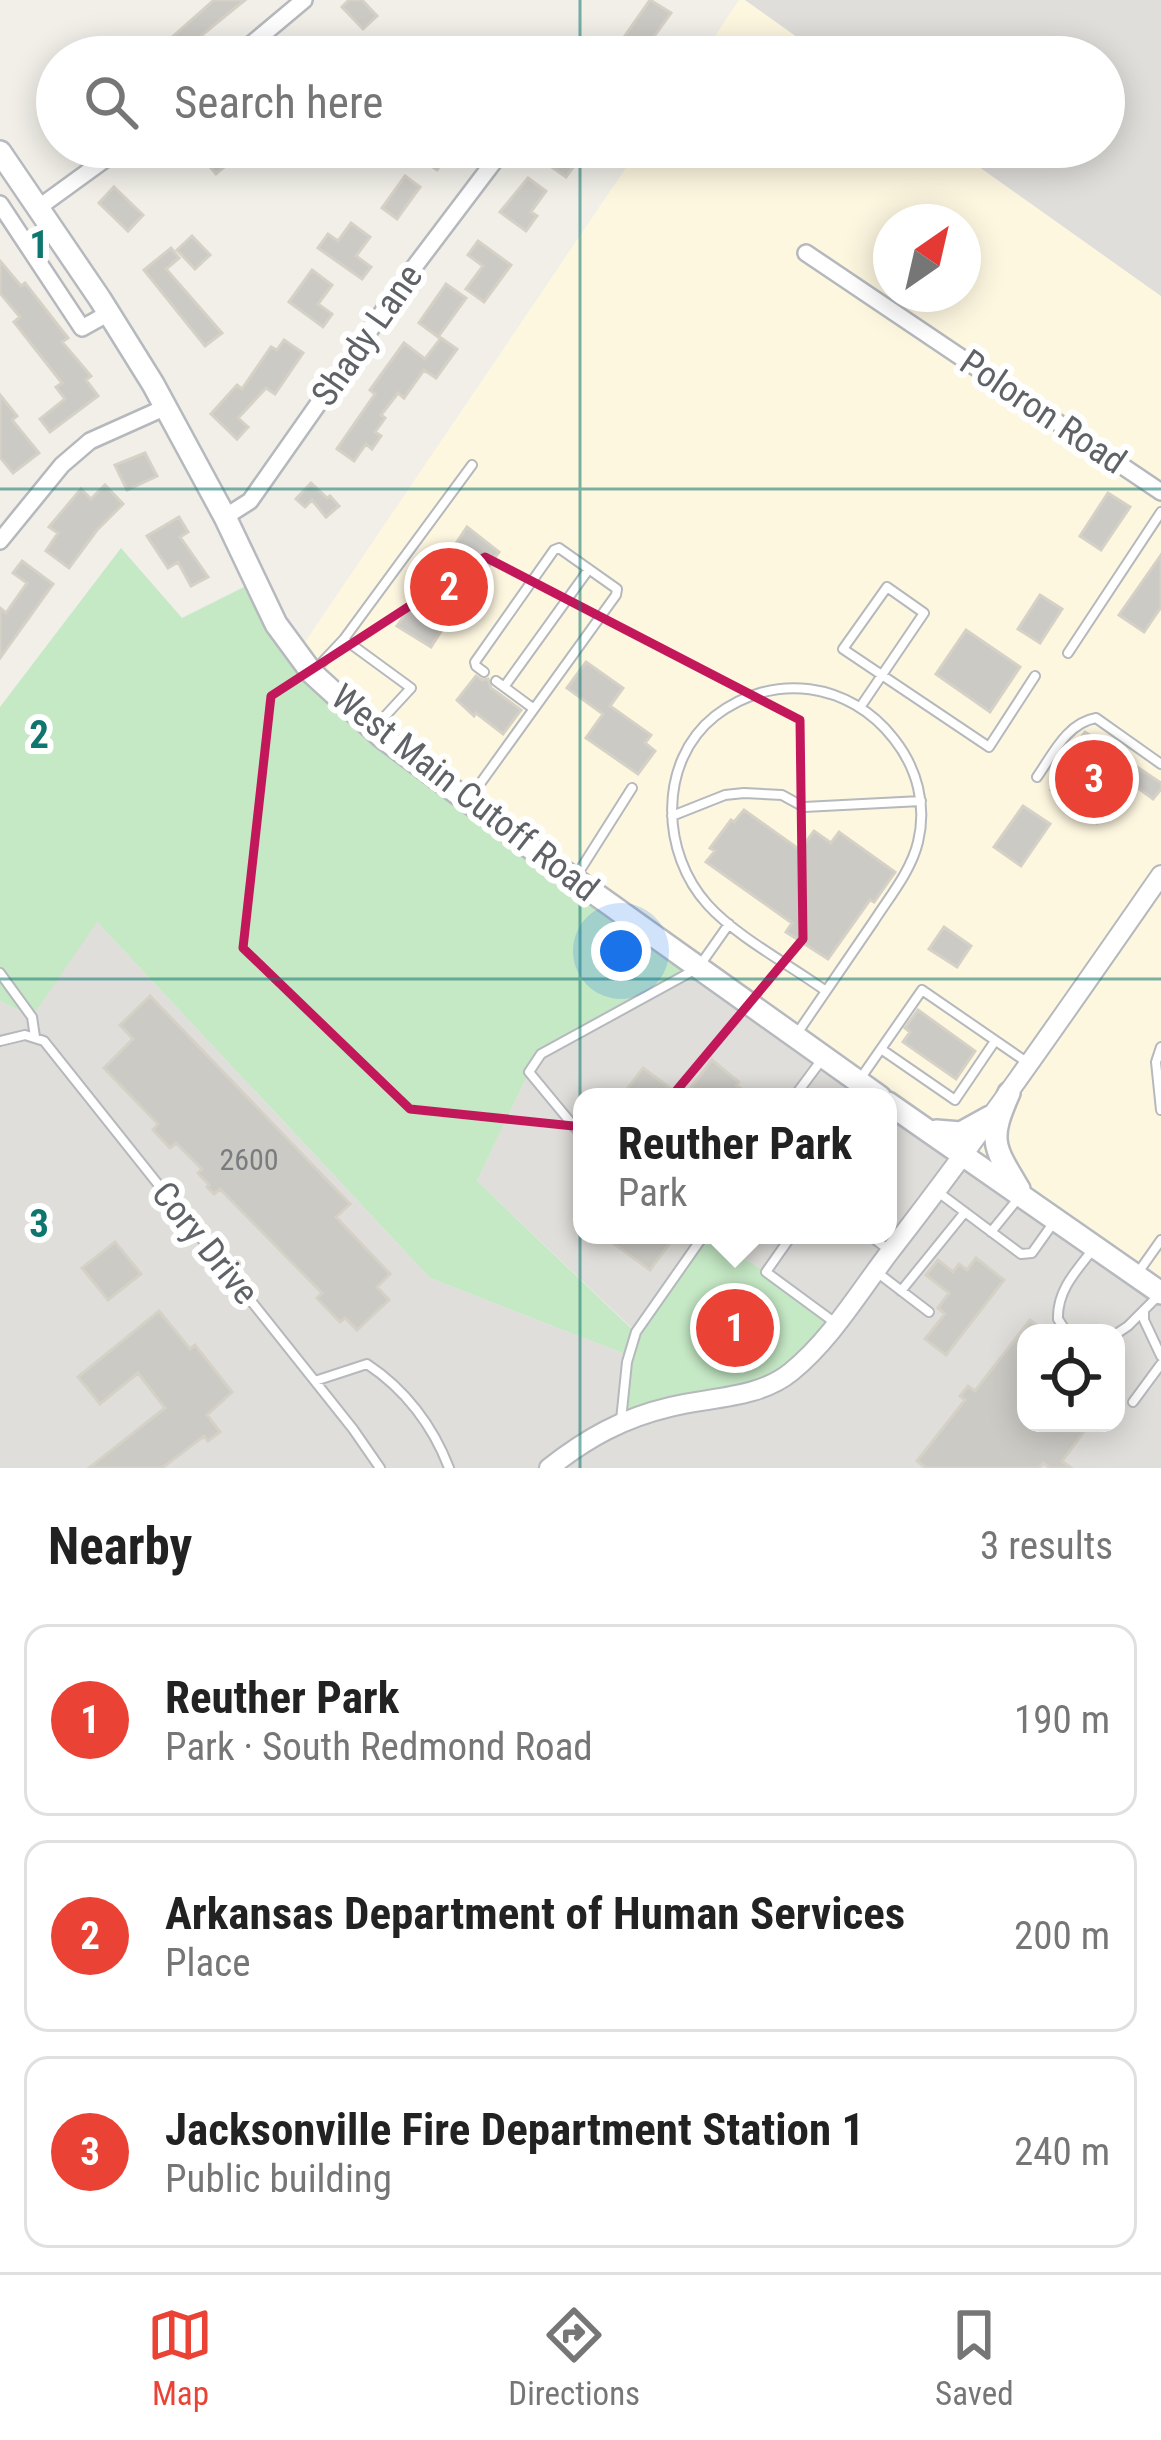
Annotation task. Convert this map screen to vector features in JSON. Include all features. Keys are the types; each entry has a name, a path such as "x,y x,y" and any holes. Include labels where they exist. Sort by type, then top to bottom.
{"main road":[{"name":"West Main Cutoff Road","path":"0,152 110,314 166,407 276,624 312,673 373,729 468,801 867,1088"},
{"path":"1009,1093 996,1122 995,1146 1022,1194"},
{"path":"897,1109 1161,1293"},
{"path":"925,1128 961,1133 990,1117"}],"street":[{"path":"261,36 304,0"},
{"path":"38,208 93,168"},
{"name":"Shady Lane","path":"225,517 250,501 489,168"},
{"path":"0,204 82,328 110,314"},
{"name":"Poloron Road","path":"806,253 1161,492"},
{"path":"3,530 62,465 90,442 166,407"},
{"path":"897,1242 1009,1093 1161,875"},
{"path":"552,1467 576,1446 621,1421 667,1407 748,1393 792,1372 895,1244"}],"lane":[{"path":"312,673 344,639 472,465"},
{"path":"1068,653 1161,512"},
{"path":"468,801 616,589 559,548 554,550 475,662 484,672"},
{"path":"534,709 500,684 589,569"},
{"path":"861,706 882,675 924,613 887,587 843,649 882,675 989,747 1035,676"},
{"path":"344,639 411,688 373,729"},
{"path":"795,1036 826,991 906,874 918,843 921,801 904,752 882,723 861,706 832,692 773,691 743,700 714,717 691,744 677,776 671,817 681,867 704,902 826,991"},
{"path":"1037,777 1070,731 1083,720 1096,718 1161,764"},
{"path":"574,880 632,788"},
{"path":"671,817 725,795 744,793 782,795 805,806 921,801"},
{"path":"573,1125 529,1072 541,1054 698,968 729,923"},
{"name":"Cory Drive","path":"0,973 32,1017 35,1036 44,1041 380,1468"},
{"path":"858,1082 922,990 1029,1064"},
{"path":"0,1041 35,1036"},
{"path":"881,1049 956,1100 995,1041"},
{"path":"1161,1048 1156,1062 1161,1110"},
{"path":"801,1088 824,1057"},
{"path":"937,1191 1021,1254 1027,1255 1057,1219"},
{"path":"991,1232 1022,1194"},
{"path":"902,1292 965,1212"},
{"path":"1136,1276 1161,1240"},
{"path":"621,1421 627,1362 636,1332 698,1244"},
{"path":"786,1244 766,1272 835,1323"},
{"path":"881,1244 890,1251"},
{"path":"1061,1324 1060,1298 1095,1247"},
{"path":"875,1271 929,1312"},
{"path":"1125,1326 1161,1293"},
{"path":"1133,1402 1161,1360 1144,1310"},
{"path":"315,1381 367,1364 392,1380 437,1436 449,1468"}],"highlighted area":[{"path":"485,557 800,720 803,939 641,1133 410,1109 243,948 271,696"}],"shaded area":[{"path":"739,0 745,0 796,36 715,36"},
{"path":"745,0 1161,0 1161,296 981,168 1125,168 1125,36 796,36"},
{"path":"626,168 981,168 1161,296 1161,1293 897,1107 897,1088 871,1088 528,846 297,654"},
{"path":"96,921 430,1278 630,1356 766,1272 721,1244 897,1244 897,1109 1161,1293 1161,1468 0,1468 0,1001 32,1017"},
{"path":"698,968 867,1088 573,1088 573,1244 698,1244 636,1332 477,1181 541,1054"}],"green space":[{"path":"121,548 182,618 254,582 312,673 698,968 541,1054 477,1181 635,1332 699,1244 721,1244 835,1323 792,1372 621,1421 630,1356 430,1278 97,922 32,1017 0,1001 0,707"}],"building":[{"path":"214,0 245,0 201,36 174,36"},
{"path":"349,0 362,0 377,16 363,29 342,7"},
{"path":"650,0 671,13 654,36 625,36"},
{"path":"405,176 420,187 397,219 382,208"},
{"path":"528,178 546,191 531,212 537,216 526,231 500,212"},
{"path":"114,187 143,215 128,231 99,203"},
{"path":"351,223 370,237 356,256 371,267 362,279 318,248 328,234 338,241"},
{"path":"192,236 210,255 195,269 177,250"},
{"path":"478,241 511,265 484,302 466,289 483,266 468,255"},
{"path":"171,248 179,258 166,269 222,333 205,346 144,270"},
{"path":"0,261 21,286 25,283 68,338 62,342 91,376 86,380 98,396 50,432 40,419 65,399 56,387 62,383 14,322 20,317 0,293"},
{"path":"312,270 332,285 318,304 332,314 323,327 289,302"},
{"path":"446,284 466,298 438,337 419,323"},
{"path":"441,338 457,349 436,378 424,370 404,398 398,393 381,415 385,418 375,432 381,436 372,449 366,444 354,461 337,449 375,394 370,390 404,343 425,359"},
{"path":"284,340 303,353 275,394 266,388 238,418 248,427 237,439 211,414 237,385 242,389 271,347 277,350"},
{"path":"0,395 17,416 12,420 39,453 13,473 0,457"},
{"path":"145,453 157,476 127,490 115,465"},
{"path":"311,483 339,506 326,517 312,500 305,507 296,499"},
{"path":"105,485 123,504 69,568 46,551 58,533 49,527 81,489 91,499"},
{"path":"1108,493 1130,507 1101,550 1080,536"},
{"path":"179,517 188,532 180,537 208,577 191,586 178,562 168,568 147,536"},
{"path":"467,527 499,552 475,585 481,589 455,624 449,619 431,647 397,626 418,596 415,593"},
{"path":"1161,555 1161,607 1144,632 1119,615"},
{"path":"22,561 53,584 0,658 0,608 6,613 27,583 13,573"},
{"path":"1040,595 1062,609 1040,643 1018,629"},
{"path":"966,630 1020,667 990,712 936,674"},
{"path":"586,662 623,688 610,706 651,735 645,743 655,751 638,774 586,738 603,714 567,688"},
{"path":"476,676 488,679 491,688 521,710 503,734 457,700"},
{"path":"1085,732 1161,783 1153,799 1127,780 1097,823 1051,790 1058,780 1064,784 1085,753 1075,746"},
{"path":"1023,806 1050,824 1021,866 994,847"},
{"path":"744,810 800,850 814,831 831,843 839,832 895,872 828,959 786,932 792,923 706,862 715,851 710,848"},
{"path":"944,927 971,946 957,967 929,949"},
{"path":"150,996 350,1204 336,1217 390,1274 377,1287 389,1300 357,1330 345,1318 340,1322 317,1298 322,1293 220,1189 214,1194 207,1187 198,1173 202,1169 176,1143 170,1148 153,1130 158,1124 104,1068 133,1039 120,1025"},
{"path":"918,1010 975,1051 956,1079 903,1042 910,1032 905,1028"},
{"path":"712,1060 740,1088 691,1088"},
{"path":"643,1068 670,1088 628,1088"},
{"path":"115,1242 141,1274 108,1300 82,1268"},
{"path":"614,1244 669,1244 650,1270"},
{"path":"976,1258 1004,1280 946,1355 925,1339 945,1314 938,1308 949,1293 926,1275 938,1260 953,1272 959,1264 967,1270"},
{"path":"159,1311 190,1349 195,1345 232,1392 207,1415 220,1432 208,1441 204,1436 162,1468 89,1468 165,1408 138,1373 100,1404 78,1377"},
{"path":"1017,1337 1017,1432 1082,1432 1062,1461 1071,1468 1050,1468 1043,1463 1039,1468 926,1468 917,1461 965,1400 960,1396 968,1386 975,1391"}],"place":[{"name":"Arkansas Department of Human Services","path":"449,587"},
{"name":"Jacksonville Fire Department Station 1","path":"1094,779"},
{"name":"Reuther Park","path":"735,1328"}]}
